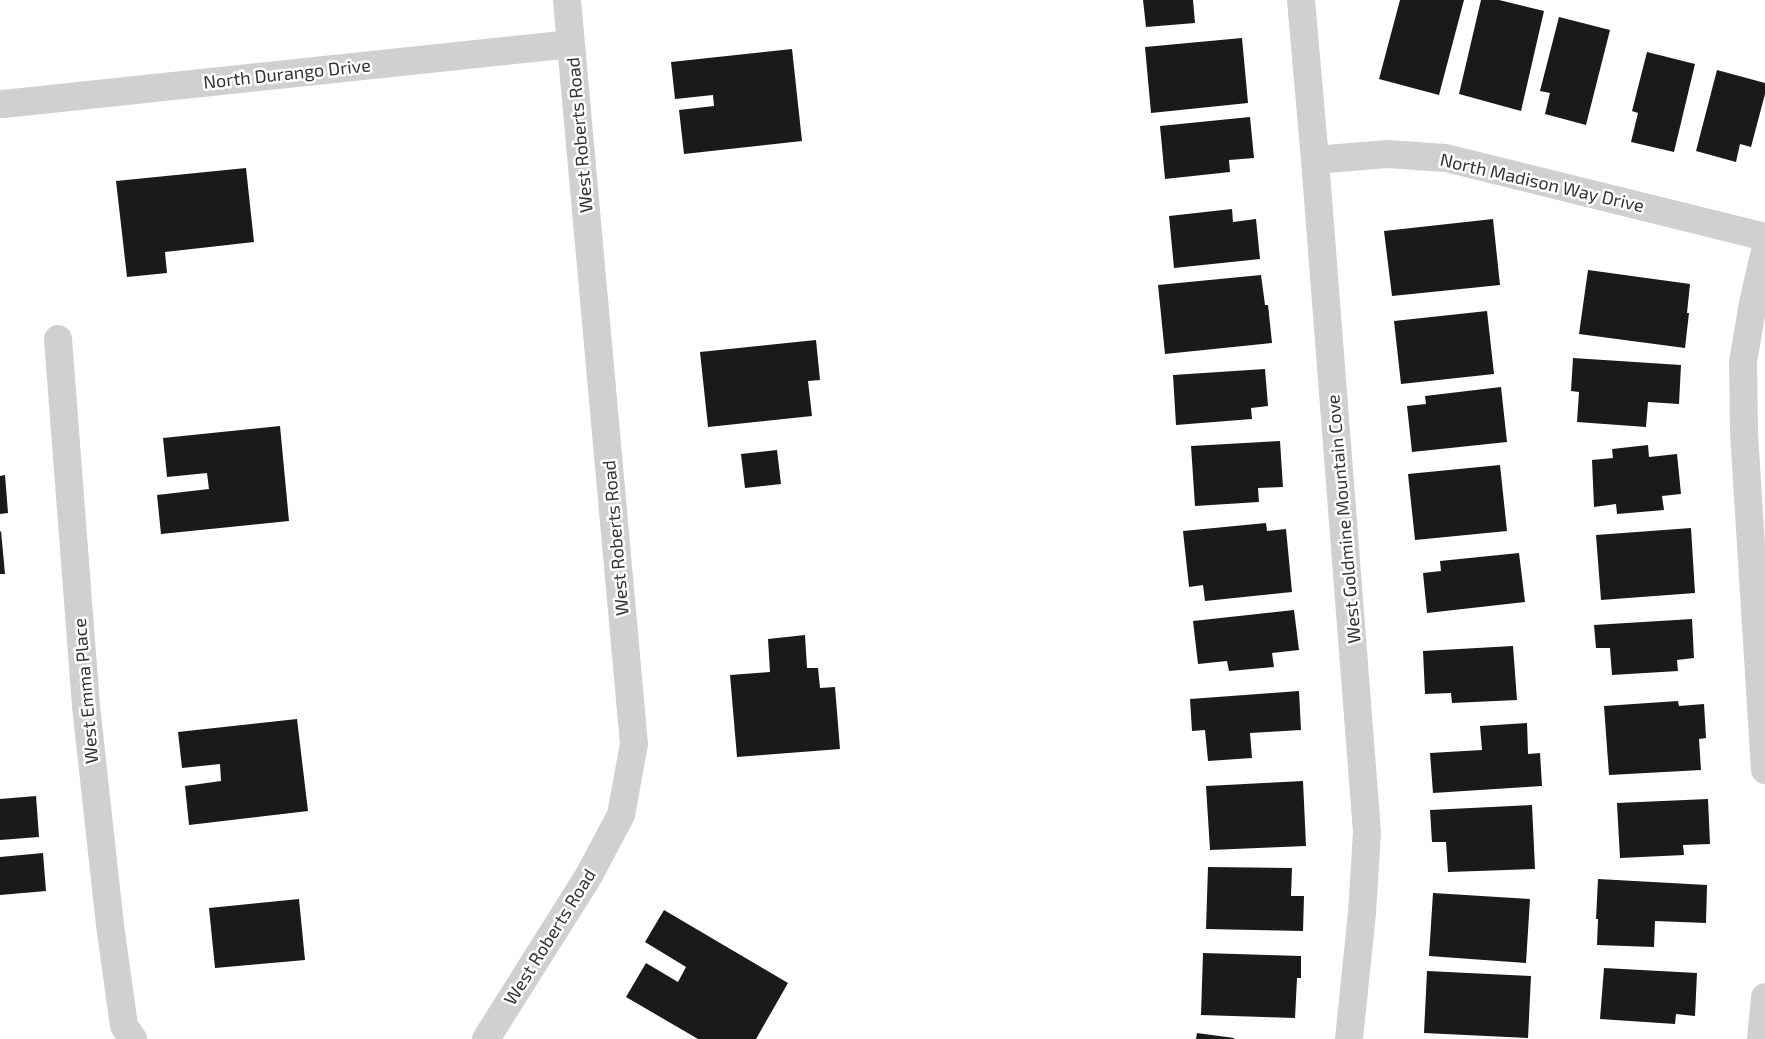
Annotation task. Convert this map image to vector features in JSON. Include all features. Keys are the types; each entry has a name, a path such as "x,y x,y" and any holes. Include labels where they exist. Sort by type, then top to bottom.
{"street":[{"name":"West Roberts Road","path":"486,1039 588,876 622,815 634,744 567,0"},
{"name":"West Goldmine Mountain Cove","path":"1301,0 1367,832 1362,913 1349,1039"},
{"name":"North Durango Drive","path":"3,104 571,44"},
{"name":"North Madison Way Drive","path":"1315,160 1387,154 1446,158 1765,237"},
{"path":"1765,251 1752,303 1743,362 1744,433 1765,770"},
{"name":"West Emma Place","path":"58,340 87,716 110,925 124,1026 133,1039"},
{"path":"1761,1039 1765,997"}],"building":[{"path":"1143,0 1193,0 1195,23 1146,27"},
{"path":"1400,0 1464,0 1439,95 1379,79"},
{"path":"1481,0 1499,0 1544,11 1521,111 1459,94"},
{"path":"1559,17 1610,30 1586,125 1545,114 1550,93 1540,91"},
{"path":"1242,38 1248,103 1151,113 1145,47"},
{"path":"792,49 802,141 684,154 679,110 714,106 713,95 675,99 671,62"},
{"path":"1647,52 1695,64 1674,152 1631,142 1638,113 1632,111"},
{"path":"1717,70 1765,83 1765,94 1751,147 1740,144 1736,162 1696,151"},
{"path":"1250,117 1254,158 1229,160 1230,172 1165,179 1160,126"},
{"path":"246,168 254,242 165,252 167,273 127,277 116,181"},
{"path":"1232,209 1233,222 1256,219 1260,259 1174,268 1169,216"},
{"path":"1493,219 1500,285 1392,296 1384,231"},
{"path":"1588,270 1690,284 1685,348 1579,334"},
{"path":"1261,275 1265,305 1268,305 1272,343 1165,354 1158,285"},
{"path":"1487,311 1494,374 1401,384 1394,321"},
{"path":"816,340 820,380 808,381 812,416 708,427 700,352"},
{"path":"1573,358 1681,365 1679,404 1648,402 1646,427 1577,422 1579,392 1571,391"},
{"path":"1265,369 1268,406 1251,408 1252,419 1176,425 1173,375"},
{"path":"1501,387 1507,442 1412,452 1407,406 1426,404 1425,396"},
{"path":"280,426 289,521 161,534 157,495 209,489 207,473 167,477 163,438"},
{"path":"1280,441 1283,487 1258,488 1259,502 1195,506 1191,446"},
{"path":"1648,445 1649,457 1677,454 1681,494 1662,496 1664,510 1617,514 1616,504 1594,507 1592,460 1613,458 1612,449"},
{"path":"777,450 781,484 745,488 741,454"},
{"path":"1500,465 1507,531 1415,540 1408,474"},
{"path":"5,475 8,513 0,514 0,476"},
{"path":"1266,523 1267,531 1286,529 1292,592 1205,601 1203,585 1189,587 1183,531"},
{"path":"1691,528 1695,593 1601,600 1596,535"},
{"path":"1,531 5,574 0,574"},
{"path":"1519,553 1525,602 1427,613 1423,573 1441,571 1440,561"},
{"path":"1294,610 1299,650 1272,653 1274,667 1229,671 1227,661 1198,664 1193,621"},
{"path":"1692,619 1694,658 1677,660 1678,671 1612,675 1610,648 1596,648 1594,625"},
{"path":"805,635 807,668 818,668 820,688 835,687 840,749 737,757 730,675 770,672 768,639"},
{"path":"1513,646 1517,700 1452,703 1451,693 1425,694 1423,651"},
{"path":"1299,691 1301,730 1250,733 1252,758 1208,761 1205,730 1192,731 1190,699"},
{"path":"1678,701 1679,706 1704,704 1706,738 1699,739 1701,770 1609,775 1604,706"},
{"path":"297,719 308,811 189,825 185,786 221,781 220,764 182,768 178,732"},
{"path":"1527,723 1528,754 1540,753 1542,786 1433,793 1430,753 1482,750 1480,726"},
{"path":"1303,781 1306,846 1210,850 1206,786"},
{"path":"36,796 39,837 0,840 0,799"},
{"path":"1708,799 1710,844 1683,845 1684,855 1620,858 1617,803"},
{"path":"1532,805 1535,869 1448,872 1446,842 1432,842 1430,810"},
{"path":"43,853 46,891 0,895 0,857"},
{"path":"1208,867 1292,868 1291,896 1304,896 1303,931 1206,929"},
{"path":"1598,879 1707,885 1706,923 1655,921 1654,947 1597,945"},
{"path":"1433,893 1530,899 1526,963 1429,956"},
{"path":"299,899 305,960 215,968 209,908"},
{"path":"664,910 788,983 756,1039 698,1039 626,997 646,963 678,982 686,967 645,942"},
{"path":"1203,953 1301,956 1301,978 1297,978 1295,1018 1201,1015"},
{"path":"1604,968 1697,973 1695,1016 1676,1014 1675,1024 1600,1019"},
{"path":"1427,971 1531,976 1528,1038 1424,1033"},
{"path":"1197,1033 1234,1038 1234,1039 1196,1039"}]}
